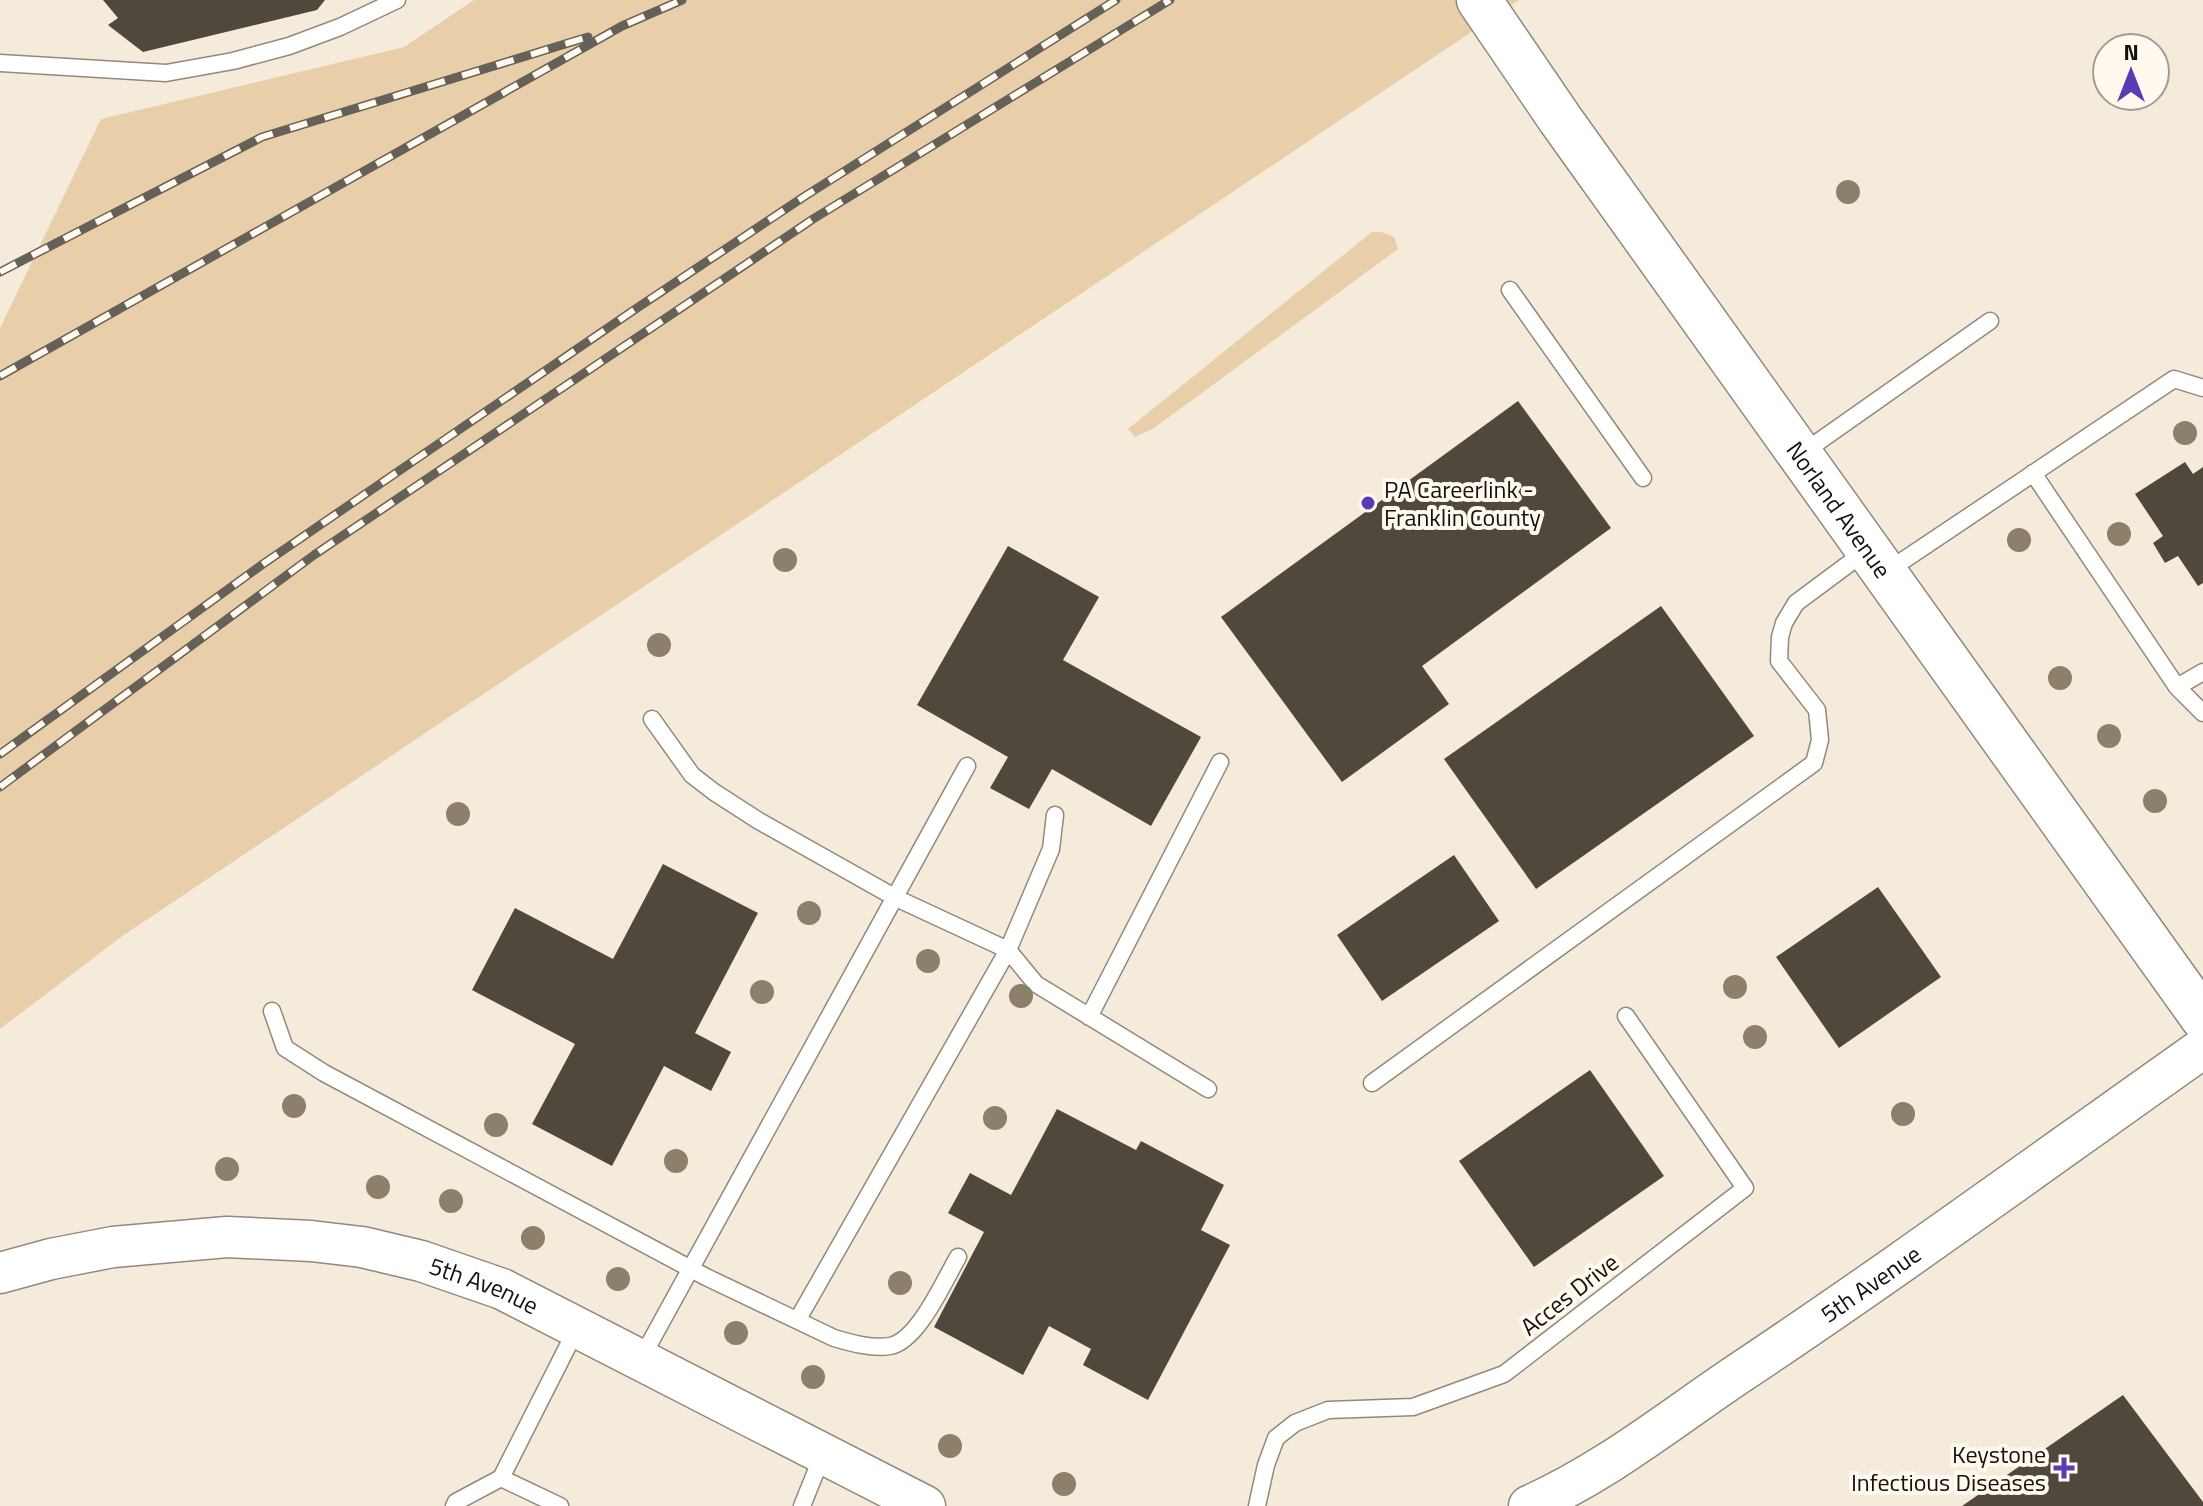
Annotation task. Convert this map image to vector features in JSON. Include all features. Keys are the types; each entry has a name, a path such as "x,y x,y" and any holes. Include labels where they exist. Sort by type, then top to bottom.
{"main road":[{"name":"Norland Avenue","path":"1479,0 1560,119 2203,1018"}],"street":[{"name":"5th Avenue","path":"1529,1506 1567,1488 1643,1442 1697,1401 2203,1048"},
{"name":"5th Avenue","path":"0,1273 113,1247 227,1237 362,1247 421,1261 502,1289 925,1506"}],"lane":[{"path":"0,63 166,73 233,61 289,46 340,27 397,0"},
{"path":"1510,290 1643,478"},
{"path":"1800,455 1990,321"},
{"path":"1372,1083 1814,763 1820,740 1817,710 1779,661 1784,623 1796,603 2033,473 2174,379 2203,388"},
{"path":"2033,473 2177,687 2203,713"},
{"path":"2177,687 2203,672"},
{"path":"652,719 692,775 714,792 759,821 896,898 1008,950 1036,984 1208,1089"},
{"path":"1089,1017 1220,762"},
{"path":"640,1360 967,766"},
{"path":"798,1319 1008,950 1051,849 1055,815"},
{"path":"272,1011 285,1048 324,1073 691,1268 834,1338 854,1344 893,1346 911,1334 958,1257"},
{"name":"Acces Drive","path":"1257,1506 1276,1438 1295,1423 1328,1410 1413,1407 1504,1374 1745,1188 1626,1016"},
{"path":"454,1506 456,1502 501,1478 577,1328"},
{"path":"802,1506 823,1454"},
{"path":"501,1478 560,1506"}],"shaded area":[{"path":"474,0 1519,0 121,937 0,1029 0,328 101,119 404,47"},
{"path":"1372,232 1394,237 1398,249 1154,428 1135,437 1128,429"}],"building":[{"path":"103,0 325,0 317,10 143,52 108,25 118,18"},
{"path":"1518,401 1611,528 1422,666 1449,704 1342,782 1221,617"},
{"path":"2185,462 2193,474 2203,467 2203,583 2198,586 2178,556 2165,563 2153,543 2163,536 2135,494"},
{"path":"1008,546 1099,597 1063,660 1201,737 1151,826 1052,769 1029,809 990,788 1008,757 917,705"},
{"path":"1661,606 1754,736 1536,889 1444,759"},
{"path":"1454,855 1499,921 1382,1001 1337,935"},
{"path":"663,864 758,913 695,1033 731,1052 711,1091 664,1066 612,1166 532,1124 575,1044 472,990 515,908 613,959"},
{"path":"1878,887 1941,977 1839,1048 1776,957"},
{"path":"1590,1070 1664,1176 1534,1267 1459,1161"},
{"path":"1057,1109 1136,1150 1141,1141 1224,1185 1201,1230 1230,1245 1148,1400 1083,1365 1091,1349 1049,1326 1023,1375 934,1327 984,1232 948,1213 970,1173 1011,1195"},
{"path":"2123,1395 2203,1506 1962,1506"}],"railway":[{"path":"0,376 622,26 682,0"},
{"path":"0,754 263,564 634,310 805,196 1116,0"},
{"path":"0,787 314,555 813,219 1170,0"},
{"path":"0,272 262,137 588,37"}],"place":[{"name":"PA Careerlink - Franklin County","path":"1368,503"},
{"name":"Keystone Infectious Diseases","path":"2064,1468"}]}
